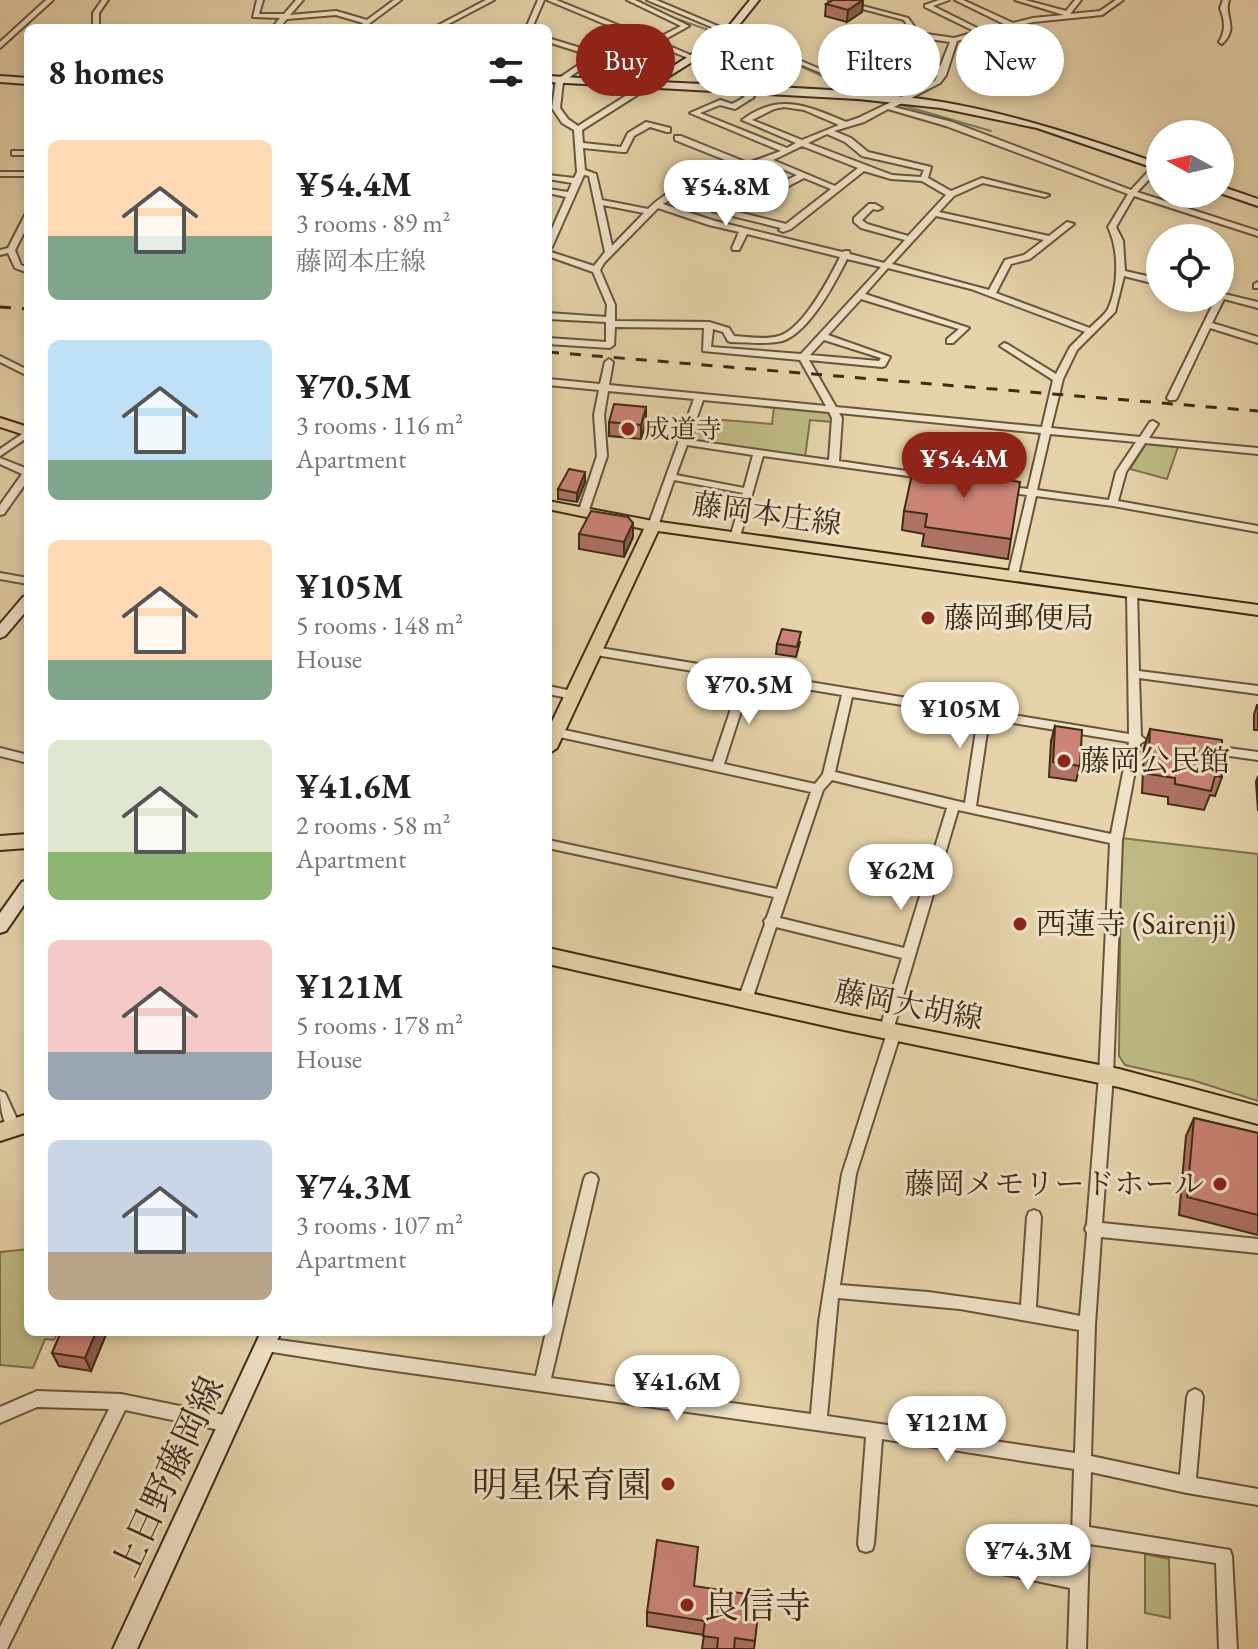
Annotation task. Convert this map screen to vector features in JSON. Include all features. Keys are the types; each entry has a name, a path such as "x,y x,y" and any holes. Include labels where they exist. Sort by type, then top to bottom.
{"main road":[{"path":"0,422 24,431"},
{"path":"552,507 653,526"},
{"name":"藤岡本庄線","path":"552,740 653,526 1258,610"},
{"path":"0,843 24,841"},
{"name":"藤岡大胡線","path":"552,957 890,1032 1192,1094 1258,1115"}],"street":[{"path":"0,46 50,0"},
{"path":"96,24 96,13 105,0"},
{"path":"260,0 255,16 336,13 365,24"},
{"path":"279,24 300,0"},
{"path":"336,13 339,0"},
{"path":"369,24 398,0"},
{"path":"444,24 491,0"},
{"path":"531,24 541,0"},
{"path":"550,0 614,24"},
{"path":"630,0 691,27"},
{"path":"650,0 699,24"},
{"path":"736,24 755,0"},
{"path":"832,0 906,19 909,24"},
{"path":"946,0 927,6 964,24"},
{"path":"958,0 1008,24"},
{"path":"1018,0 1044,3 1069,15"},
{"path":"1069,15 1078,0"},
{"path":"1016,24 1102,13 1120,0"},
{"path":"1222,42 1229,32 1223,8 1226,0"},
{"path":"873,10 881,5"},
{"path":"675,32 686,26"},
{"path":"596,270 609,252 654,208 694,182 767,160 938,82 944,59 954,40 940,38"},
{"path":"552,41 576,49"},
{"path":"576,70 564,79 552,105 565,121 578,129"},
{"path":"0,77 24,79"},
{"path":"552,78 576,80"},
{"path":"675,84 908,98 1040,126 1146,161"},
{"path":"802,92 908,98"},
{"path":"578,129 633,96"},
{"path":"748,96 732,107 720,102 694,113 786,150"},
{"path":"846,125 787,103 767,106 746,120 863,168 891,177 924,179 951,194"},
{"path":"887,107 990,138 1132,193 1258,234"},
{"path":"579,145 623,150 631,135 649,124 667,130"},
{"path":"552,240 581,172 578,129"},
{"path":"827,131 848,140 865,154 928,169 924,179"},
{"path":"678,138 748,166"},
{"path":"15,153 24,153"},
{"path":"767,160 837,189"},
{"path":"775,237 863,168"},
{"path":"581,172 592,174 609,252"},
{"path":"0,174 24,174"},
{"path":"780,187 804,175"},
{"path":"552,178 577,181"},
{"path":"1013,575 1058,379 1073,349 1111,312 1121,273 1119,241 1112,227 1132,193 1146,178"},
{"path":"803,357 951,194 982,180 1045,195"},
{"path":"1234,191 1258,200"},
{"path":"552,192 570,195"},
{"path":"675,194 715,209 788,227"},
{"path":"598,202 654,208 886,263 992,293 1090,331"},
{"path":"878,208 872,206 857,220 864,226 909,239"},
{"path":"934,213 1050,239"},
{"path":"992,293 1008,262 1027,257 1070,224"},
{"path":"24,225 14,246 18,266 24,269"},
{"path":"736,248 744,231"},
{"path":"0,253 24,244"},
{"path":"552,252 596,270 607,292 612,322 607,347 552,341"},
{"path":"552,316 709,325 726,330 731,339 784,338 802,325 838,272 846,253"},
{"path":"1121,273 1146,279"},
{"path":"858,295 965,328 950,341"},
{"path":"1234,300 1258,305"},
{"path":"1172,398 1212,312"},
{"path":"1206,324 1258,340"},
{"path":"709,325 706,349 882,364 886,357 821,336"},
{"path":"784,338 803,357 837,418 834,463"},
{"path":"1004,346 1058,379"},
{"path":"0,359 24,371"},
{"path":"583,513 602,456 599,415 609,362"},
{"path":"552,382 1258,451"},
{"path":"653,526 699,397"},
{"path":"1113,503 1121,472 1153,424"},
{"path":"0,453 24,436"},
{"path":"685,442 942,479"},
{"path":"735,538 759,452"},
{"path":"0,461 24,471"},
{"path":"672,477 747,491"},
{"path":"0,512 24,479"},
{"path":"986,486 1113,503 1258,529"},
{"path":"0,576 24,580"},
{"path":"1077,1649 1087,1325 1106,1075 1116,840 1135,739 1132,591"},
{"path":"0,633 24,605"},
{"path":"594,651 1150,741"},
{"path":"1134,674 1258,690"},
{"path":"718,765 747,676"},
{"path":"552,691 573,695"},
{"path":"745,1000 818,789 829,775 848,692"},
{"path":"970,809 984,715"},
{"path":"552,740 718,765 818,789"},
{"path":"1196,747 1258,756"},
{"path":"0,752 24,758"},
{"path":"829,775 1116,840"},
{"path":"818,1424 832,1291 849,1174 890,1032 907,954 954,805"},
{"path":"552,845 780,894"},
{"path":"0,926 24,892"},
{"path":"770,921 907,954"},
{"path":"0,1097 14,1128"},
{"path":"542,1382 591,1179"},
{"path":"1028,1312 1034,1217"},
{"path":"1092,1229 1258,1246"},
{"path":"832,1291 908,1295 1028,1312 1087,1325"},
{"path":"268,1338 420,1368 542,1382 1082,1462 1258,1497"},
{"name":"上日野藤岡線","path":"125,1649 268,1338"},
{"path":"1187,1485 1195,1397"},
{"path":"0,1415 37,1399 121,1402 229,1424"},
{"path":"0,1645 7,1615 121,1402"},
{"path":"866,1544 874,1433"},
{"path":"1081,1534 1224,1556 1228,1649"},
{"path":"984,1563 1079,1581"}],"shaded area":[{"path":"774,407 829,411 833,422 810,420 805,457 692,441 699,418 772,424"},
{"path":"1146,444 1178,447 1167,479 1130,469"},
{"path":"1121,838 1258,854 1258,1101 1192,1080 1125,1065 1119,1056"},
{"path":"24,1249 24,1336 56,1336 54,1340 45,1339 33,1368 0,1365 0,1252"},
{"path":"1145,1554 1169,1559 1170,1618 1145,1613"}],"building":[{"path":"833,0 863,0 848,10 826,4"},
{"path":"614,404 646,407 641,425 609,422"},
{"path":"914,465 939,469 940,465 1007,475 1007,480 1020,482 1011,539 925,527 927,514 904,511"},
{"path":"569,469 585,472 577,493 558,489"},
{"path":"591,511 628,517 633,523 624,542 579,534"},
{"path":"782,629 801,632 797,647 777,644"},
{"path":"1055,726 1082,730 1080,766 1053,762"},
{"path":"1150,729 1222,740 1222,777 1215,776 1211,791 1175,784 1175,778 1148,774"},
{"name":"藤岡メモリードホール","path":"1194,1118 1258,1133 1258,1215 1187,1197"},
{"path":"59,1336 94,1336 85,1358 52,1353"},
{"name":"良信寺","path":"657,1540 698,1547 694,1586 760,1596 755,1641 735,1638 734,1649 717,1649 718,1638 703,1636 705,1621 647,1612"}],"waterway":[{"path":"638,0 655,10"},
{"path":"663,14 762,49 818,74"},
{"path":"898,104 991,131"}],"railway":[{"path":"0,307 24,309"},
{"path":"552,352 1258,411"}],"place":[{"name":"成道寺","path":"628,429"},
{"name":"藤岡郵便局","path":"928,618"},
{"name":"藤岡公民館","path":"1064,761"},
{"name":"西蓮寺 (Sairenji)","path":"1020,924"},
{"name":"藤岡メモリードホール","path":"1220,1184"},
{"name":"明星保育園","path":"668,1484"},
{"name":"良信寺","path":"687,1605"}]}
